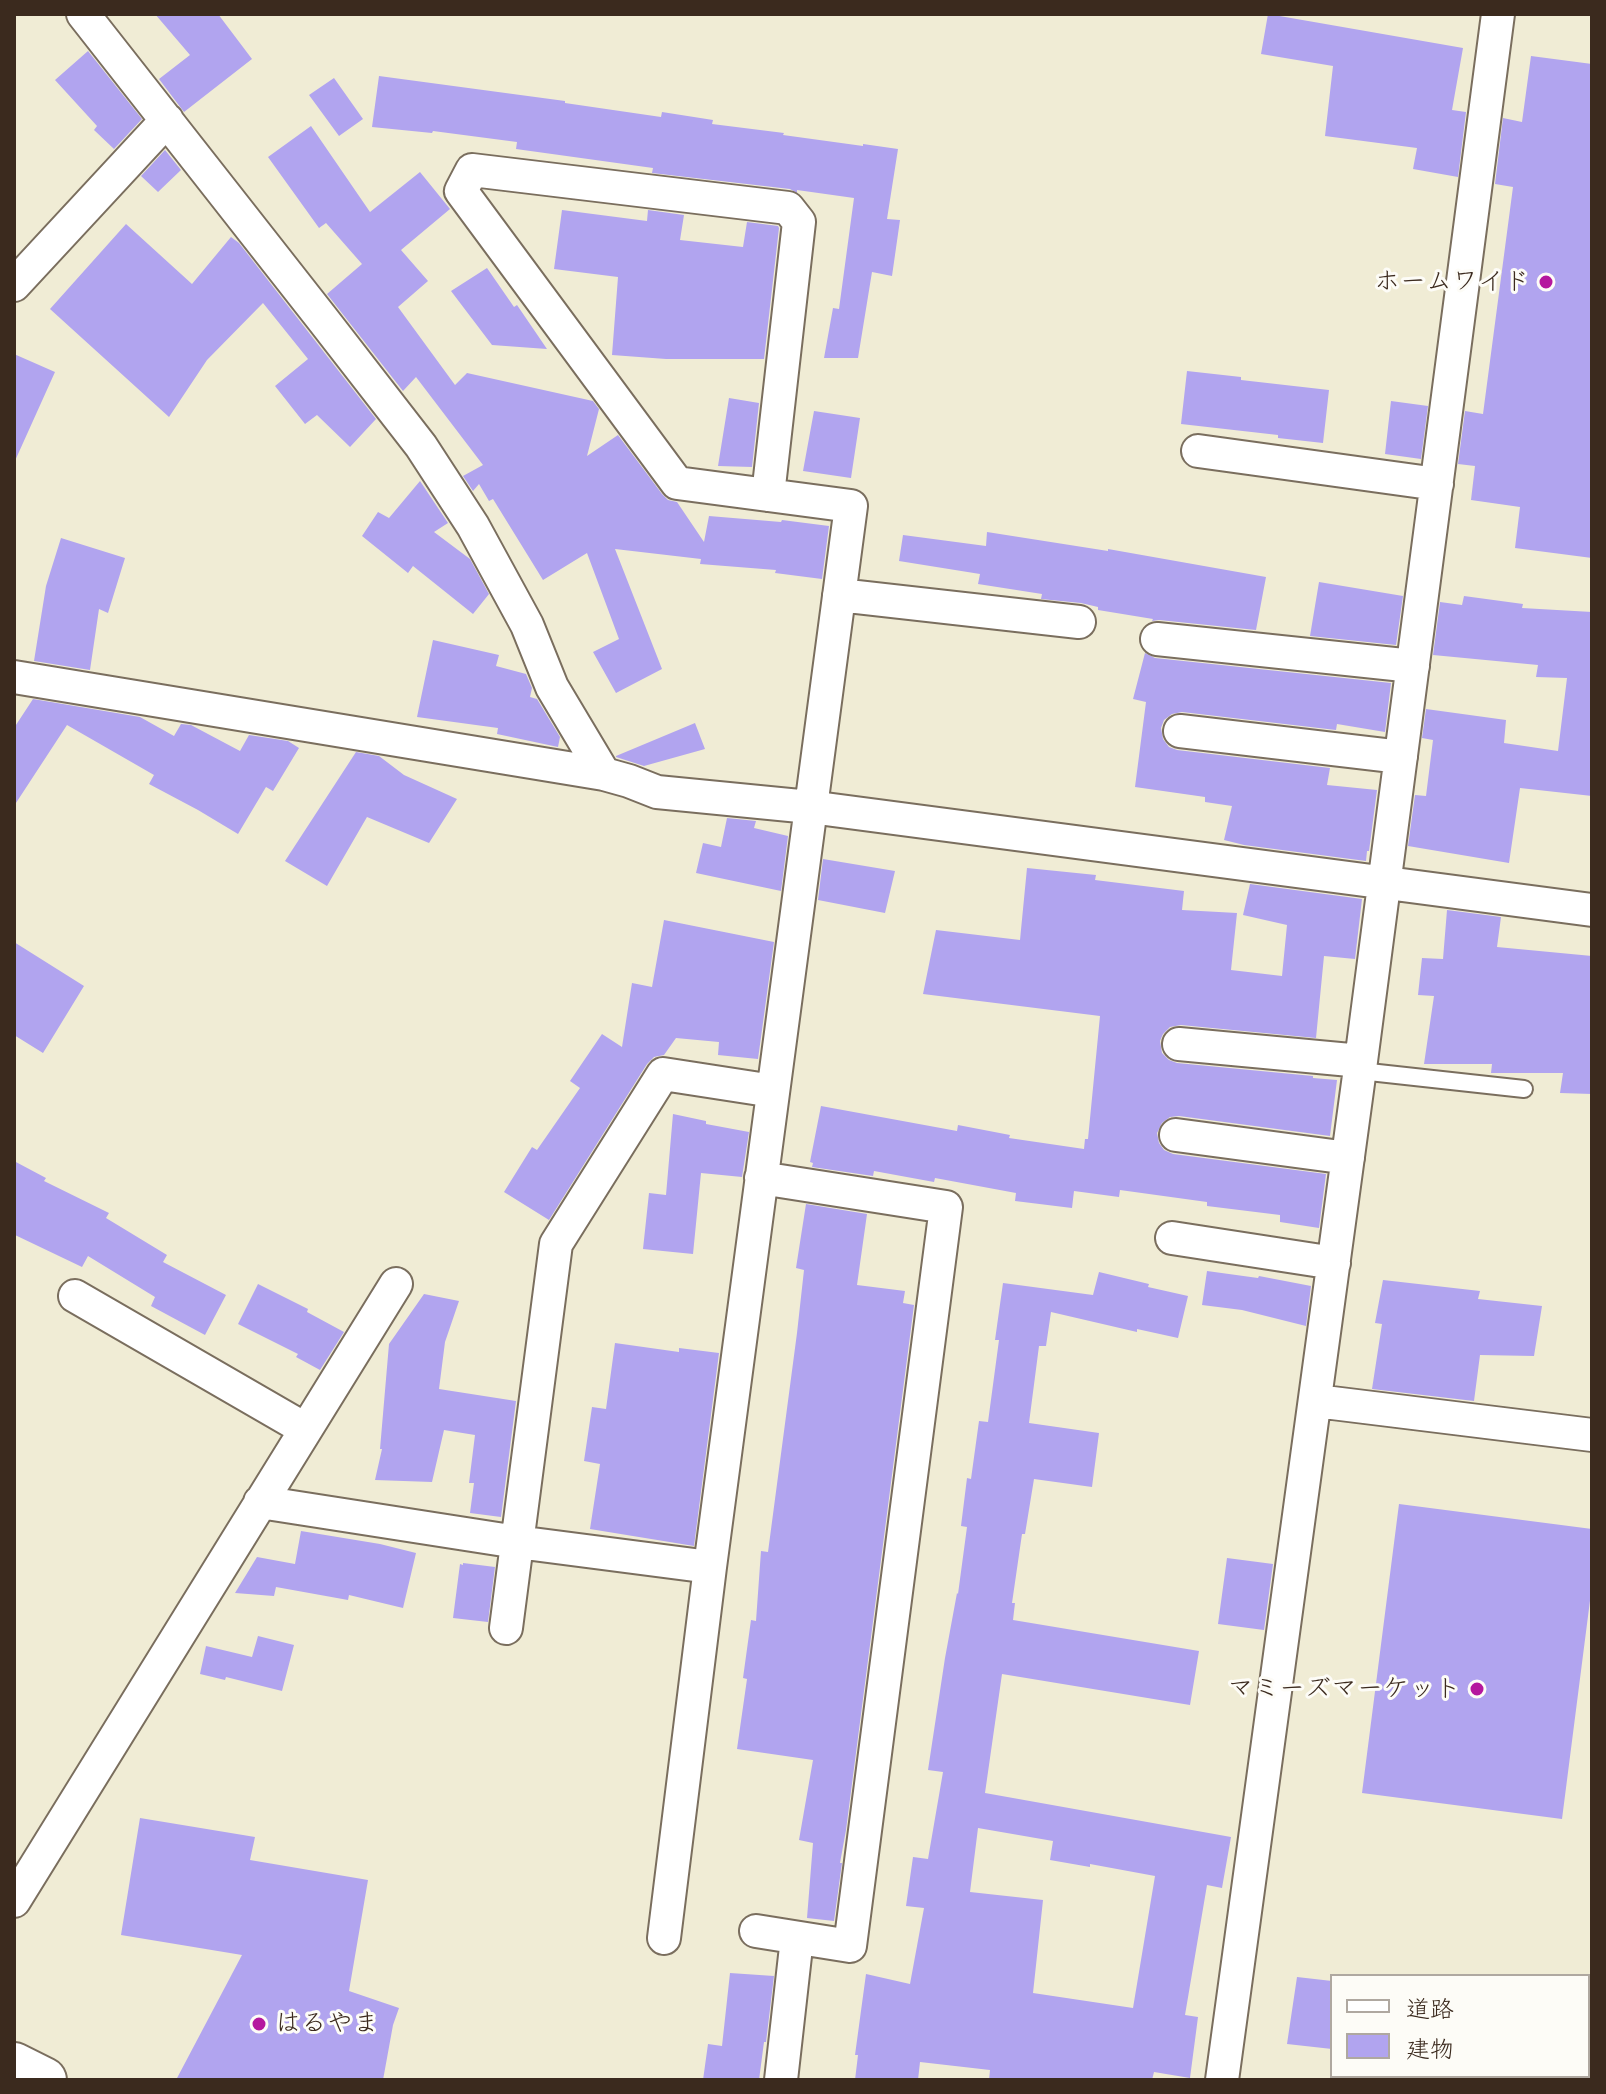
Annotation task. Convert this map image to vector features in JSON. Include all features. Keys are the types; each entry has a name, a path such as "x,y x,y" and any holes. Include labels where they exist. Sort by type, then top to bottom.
{"highway":[{"path":"14,2065 44,2080"}],"street":[{"path":"83,14 421,446 473,526 527,625 552,687 604,774"},
{"path":"1222,2080 1361,1066 1498,14"},
{"path":"14,285 167,120"},
{"path":"664,1938 710,1567 851,506 677,483 461,191 472,170 788,208 799,222 768,495"},
{"path":"1198,451 1437,484"},
{"path":"839,595 1079,622"},
{"path":"1157,639 1413,666"},
{"path":"14,677 604,774 657,792 810,807 1592,910"},
{"path":"1180,731 1401,757"},
{"path":"1179,1044 1361,1066"},
{"path":"506,1628 556,1244 663,1074 773,1091"},
{"path":"1176,1135 1348,1158"},
{"path":"756,1931 850,1946 946,1207 761,1178"},
{"path":"1172,1238 1334,1263"},
{"path":"14,1901 396,1284"},
{"path":"75,1296 305,1429"},
{"path":"1316,1401 1592,1435"},
{"path":"260,1502 517,1542 710,1567"},
{"path":"781,2080 797,1938"}],"lane":[{"path":"1361,1066 1524,1089"}],"building":[{"path":"155,14 218,14 252,59 184,112 159,79 190,55"},
{"path":"1268,14 1463,48 1452,110 1466,112 1458,177 1413,169 1417,148 1325,136 1333,66 1261,54"},
{"path":"88,51 142,119 114,149 94,130 97,126 55,80"},
{"name":"ホームワイド","path":"1531,56 1592,64 1592,558 1515,548 1520,507 1471,500 1475,466 1458,464 1465,411 1483,414 1513,187 1495,184 1503,118 1522,122"},
{"path":"379,76 661,117 662,112 713,120 712,124 898,149 887,219 900,220 892,276 872,272 858,358 824,358 833,308 839,309 854,198 652,173 653,168 516,149 517,142 372,127"},
{"path":"334,78 363,119 339,136 309,95"},
{"path":"311,126 370,212 420,172 450,209 401,250 428,281 398,307 455,385 467,373 593,401 599,409 587,456 618,435 662,494 668,500 677,502 704,542 709,516 829,526 822,579 775,573 776,570 700,564 701,559 615,549 662,669 616,693 593,652 619,639 587,553 543,580 493,499 489,501 479,484 473,491 463,476 483,465 416,377 403,391 327,294 362,264 326,223 319,228 268,157"},
{"path":"165,150 181,170 158,192 141,176"},
{"path":"562,210 647,221 648,210 684,215 680,240 743,247 747,222 778,226 764,359 666,359 612,355 618,277 554,269"},
{"path":"126,224 192,284 231,237 239,243 376,419 350,447 317,415 305,424 275,386 308,359 263,303 207,360 169,417 50,309"},
{"path":"487,268 547,349 492,345 451,291"},
{"path":"14,354 55,372 14,463"},
{"path":"1187,371 1329,390 1323,443 1181,424"},
{"path":"729,398 759,403 752,467 718,466"},
{"path":"1391,401 1428,406 1421,459 1385,454"},
{"path":"814,411 860,418 851,478 803,471"},
{"path":"420,481 448,523 434,532 470,559 489,594 473,614 413,566 408,573 362,536 378,512 389,518"},
{"path":"987,532 1108,549 1266,577 1256,630 1152,621 1098,610 1098,607 1081,603 1041,599 1042,594 978,584 980,574 899,561 903,535 986,546"},
{"path":"61,538 125,558 108,613 99,609 90,670 34,661 46,586"},
{"path":"1319,582 1403,596 1396,645 1310,636"},
{"path":"1464,596 1523,604 1522,608 1592,612 1592,796 1520,788 1509,863 1408,846 1415,795 1426,796 1433,740 1422,738 1426,709 1506,720 1504,743 1558,751 1567,678 1536,677 1538,665 1433,655 1440,602 1462,605"},
{"path":"433,640 499,655 496,666 526,674 532,688 530,697 537,699 560,737 558,747 497,734 498,728 417,717"},
{"path":"1145,653 1155,658 1391,683 1385,732 1337,724 1336,730 1182,712 1164,720 1161,728 1163,739 1169,747 1177,750 1330,768 1327,785 1377,790 1366,861 1224,840 1232,806 1205,802 1205,797 1135,787 1146,702 1133,699"},
{"path":"33,699 140,717 174,736 181,724 191,725 240,751 249,735 288,741 299,748 273,791 266,787 238,834 149,784 154,775 67,725 14,806 14,728"},
{"path":"695,723 705,749 644,766 616,757 616,756"},
{"path":"356,752 379,756 404,775 457,799 429,843 367,817 327,886 285,861"},
{"path":"727,818 756,821 754,828 788,836 781,891 696,873 703,843 721,847"},
{"path":"823,859 895,871 885,913 818,900"},
{"path":"1027,868 1096,875 1095,880 1184,891 1182,910 1237,913 1231,970 1282,976 1287,925 1243,915 1250,884 1362,899 1355,959 1324,956 1316,1038 1181,1025 1170,1027 1160,1041 1162,1053 1177,1063 1337,1080 1330,1136 1179,1116 1170,1117 1162,1123 1157,1133 1164,1150 1173,1154 1326,1174 1319,1228 1280,1222 1280,1215 1120,1190 1119,1197 1074,1191 1072,1208 1015,1201 1016,1193 935,1178 934,1182 874,1171 873,1176 812,1167 813,1163 810,1162 821,1106 957,1131 958,1125 1010,1135 1009,1138 1084,1149 1085,1139 1088,1139 1100,1016 923,994 936,930 1020,940"},
{"path":"1447,910 1501,917 1497,947 1592,956 1592,1094 1560,1093 1563,1073 1491,1073 1492,1064 1424,1064 1434,996 1418,995 1422,958 1443,959"},
{"path":"664,920 774,942 758,1059 718,1055 719,1042 676,1038 664,1055 654,1057 647,1064 549,1220 504,1192 532,1147 537,1150 580,1088 570,1081 602,1034 622,1047 632,983 652,987"},
{"path":"14,942 84,986 43,1053 14,1035"},
{"path":"673,1114 749,1132 742,1177 701,1173 693,1254 643,1249 649,1193 666,1195"},
{"path":"14,1161 46,1178 44,1181 109,1213 106,1218 167,1255 163,1262 226,1295 205,1335 151,1306 155,1297 88,1256 82,1267 14,1237"},
{"path":"806,1204 867,1214 857,1285 905,1291 903,1303 914,1305 834,1921 807,1918 813,1843 799,1840 813,1760 737,1749 751,1620 756,1621 761,1551 768,1552 797,1333 804,1270 796,1268"},
{"path":"1207,1271 1259,1276 1311,1286 1306,1326 1242,1310 1202,1305"},
{"path":"1099,1272 1188,1296 1178,1338 1051,1312 1046,1346 1039,1346 1029,1423 1099,1433 1092,1487 1034,1479 1025,1534 1022,1534 1012,1603 1015,1603 1013,1620 1199,1651 1190,1705 1002,1674 985,1793 1231,1837 1222,1888 1207,1885 1185,2015 1198,2017 1190,2078 1154,2072 1152,2080 989,2080 990,2070 920,2062 918,2080 855,2080 858,2055 855,2055 866,1974 910,1984 924,1908 906,1906 913,1857 928,1859 943,1772 928,1770 967,1527 961,1526 967,1478 971,1479 979,1421 988,1422 1003,1283 1093,1295","holes":["978,1828 1053,1841 1050,1860 1155,1876 1133,2008 1033,1993 1043,1900 970,1892"]},
{"path":"1383,1280 1480,1291 1478,1299 1542,1306 1534,1356 1480,1355 1474,1401 1372,1389 1382,1324 1375,1323"},
{"path":"258,1284 308,1309 307,1312 344,1332 320,1370 296,1357 298,1354 238,1324"},
{"path":"424,1294 459,1301 445,1342 439,1389 516,1401 501,1517 470,1513 474,1483 469,1483 475,1435 444,1430 432,1482 375,1480 382,1449 389,1344"},
{"path":"615,1343 679,1352 679,1348 719,1353 694,1546 590,1529 600,1464 584,1461 592,1407 606,1409"},
{"name":"マミーズマーケット","path":"1399,1504 1592,1529 1592,1585 1562,1819 1362,1793"},
{"path":"301,1531 416,1553 403,1608 349,1595 348,1600 276,1587 274,1596 235,1593 257,1557 295,1564"},
{"path":"1227,1558 1273,1564 1264,1630 1218,1624"},
{"path":"460,1564 495,1567 488,1622 453,1618"},
{"path":"258,1636 294,1645 282,1691 200,1674 206,1646 252,1657"},
{"path":"140,1818 255,1837 250,1860 368,1880 349,1991 399,2008 383,2080 176,2080 242,1955 121,1935"},
{"path":"730,1973 774,1976 759,2080 703,2080 708,2044 722,2046"},
{"path":"1297,1977 1330,1981 1330,2049 1287,2044"}],"place":[{"name":"ホームワイド","path":"1546,282"},
{"name":"マミーズマーケット","path":"1477,1689"},
{"name":"はるやま","path":"259,2024"}]}
